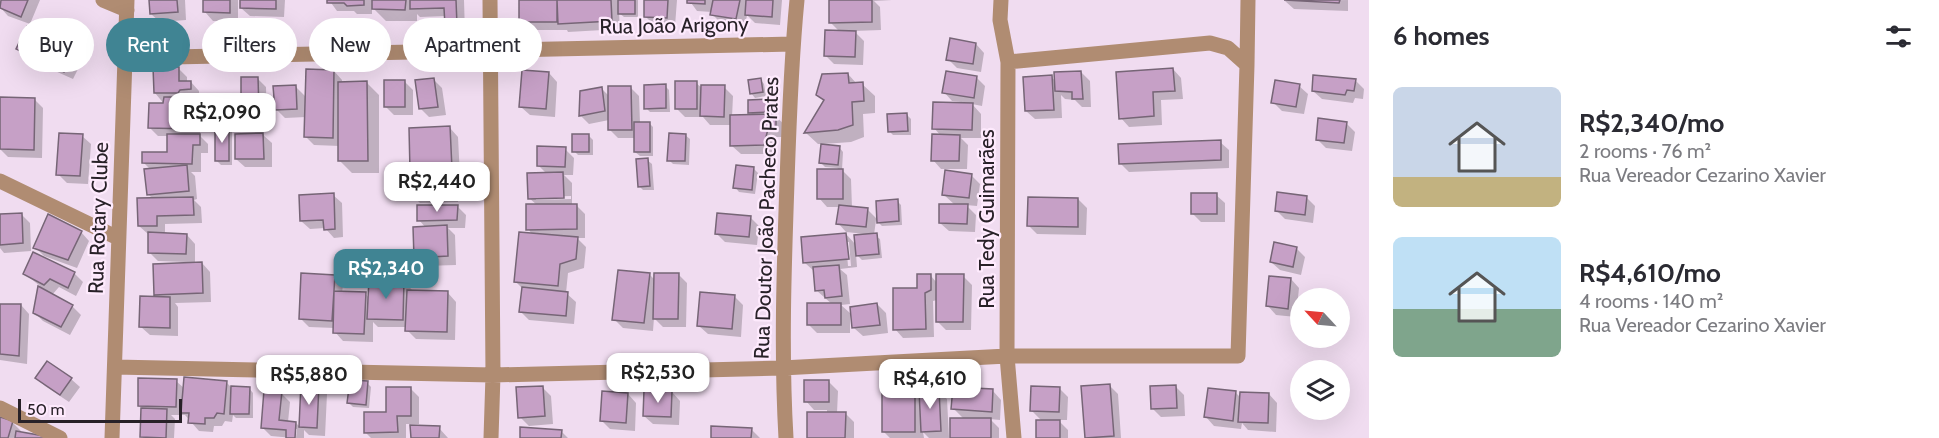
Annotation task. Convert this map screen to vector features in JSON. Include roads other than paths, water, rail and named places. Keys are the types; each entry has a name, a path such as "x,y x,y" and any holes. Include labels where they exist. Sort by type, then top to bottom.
{"street":[{"path":"103,0 127,5"},
{"path":"490,0 490,18"},
{"name":"Rua Doutor João Pacheco Prates","path":"786,438 782,368 792,44 797,0"},
{"name":"Rua Tedy Guimarães","path":"1002,0 1000,20 1008,62 1006,356 1014,438"},
{"path":"115,367 493,375 782,368 1006,356 1238,356 1248,0"},
{"path":"1008,62 1210,43 1228,48 1246,65"},
{"name":"Rua João Arigony","path":"542,48 792,44"},
{"name":"Rua João Arigony","path":"190,56 403,51"},
{"name":"Rua Rotary Clube","path":"112,438 124,72"},
{"path":"491,72 493,375 491,438"},
{"path":"0,181 118,238"},
{"path":"0,408 60,438"}]}
